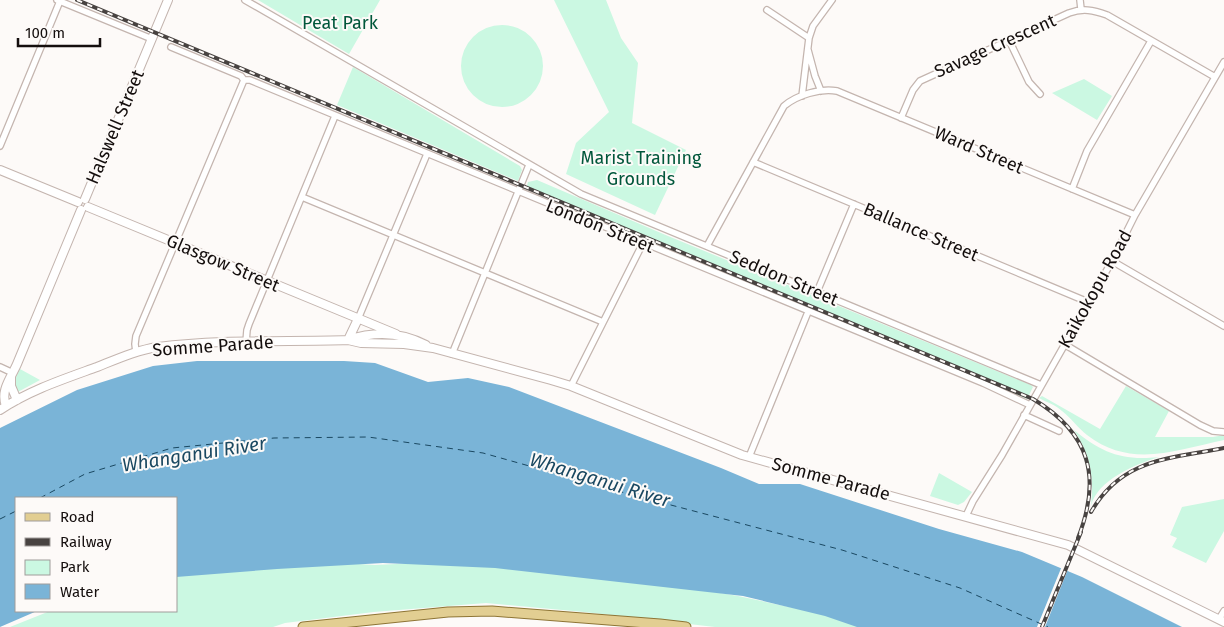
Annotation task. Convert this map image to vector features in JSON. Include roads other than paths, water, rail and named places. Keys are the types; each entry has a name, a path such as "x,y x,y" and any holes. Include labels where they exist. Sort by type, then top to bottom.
{"main road":[{"name":"Halswell Street","path":"3,408 4,390 7,381 12,375 168,0"},
{"name":"Glasgow Street","path":"0,170 396,334"},
{"name":"Glasgow Street","path":"358,319 365,326 404,344"},
{"path":"348,340 358,319"},
{"name":"Somme Parade","path":"348,340 360,336 396,334 421,342 432,348"},
{"name":"Somme Parade","path":"3,408 59,380 136,352 159,347 246,342 348,340 361,343 404,344 432,348 571,386 749,457 1068,545 1222,621"},
{"path":"12,375 11,386 18,400"},
{"path":"307,627 448,612 492,611 686,627"}],"street":[{"name":"Seddon Street","path":"245,0 591,199 1041,385"},
{"path":"802,96 809,38 813,26 832,0"},
{"path":"1080,0 1081,9 1097,11 1107,16 1215,77"},
{"path":"0,146 59,1 152,39"},
{"name":"Savage Crescent","path":"901,118 913,90 920,81 1068,13 1081,9"},
{"path":"767,10 809,38"},
{"path":"1009,40 1029,82 1040,94"},
{"path":"1072,189 1088,151 1151,41"},
{"name":"London Street","path":"171,47 241,76 244,80 250,80 983,383 1030,405"},
{"path":"707,246 784,106 802,96 821,91 808,48"},
{"name":"Kaikokopu Road","path":"966,516 1112,261 1135,215 1224,62"},
{"path":"136,352 136,336 244,80"},
{"name":"Ward Street","path":"821,91 837,91 1135,215"},
{"path":"246,342 247,330 336,116"},
{"path":"358,319 427,154"},
{"name":"Ballance Street","path":"753,162 1088,302"},
{"path":"452,354 529,165"},
{"path":"302,197 603,322"},
{"path":"817,292 854,204"},
{"path":"571,386 643,243"},
{"path":"1112,261 1224,326"},
{"path":"749,457 808,312"},
{"path":"1064,344 1200,425 1213,431 1224,432"},
{"path":"0,367 12,375"},
{"path":"1024,414 1059,431"},
{"path":"1222,621 1224,611"}],"water":[{"name":"Whanganui River","path":"197,361 344,361 375,363 428,382 468,378 509,387 759,484 800,484 939,529 1022,552 1082,577 1182,627 857,627 825,616 743,596 495,568 383,563 178,577 178,497 15,497 15,612 35,612 0,627 0,428 77,390 153,366"}],"railway":[{"path":"77,0 1033,399 1052,412 1067,426 1079,442 1086,458 1089,476 1089,495 1078,538"},
{"path":"1091,512 1103,494 1132,471 1166,459 1224,448"},
{"path":"1042,627 1081,532"}],"park label":[{"name":"Peat Park","path":"340,23"},
{"name":"Marist Training Grounds","path":"641,168"}]}
